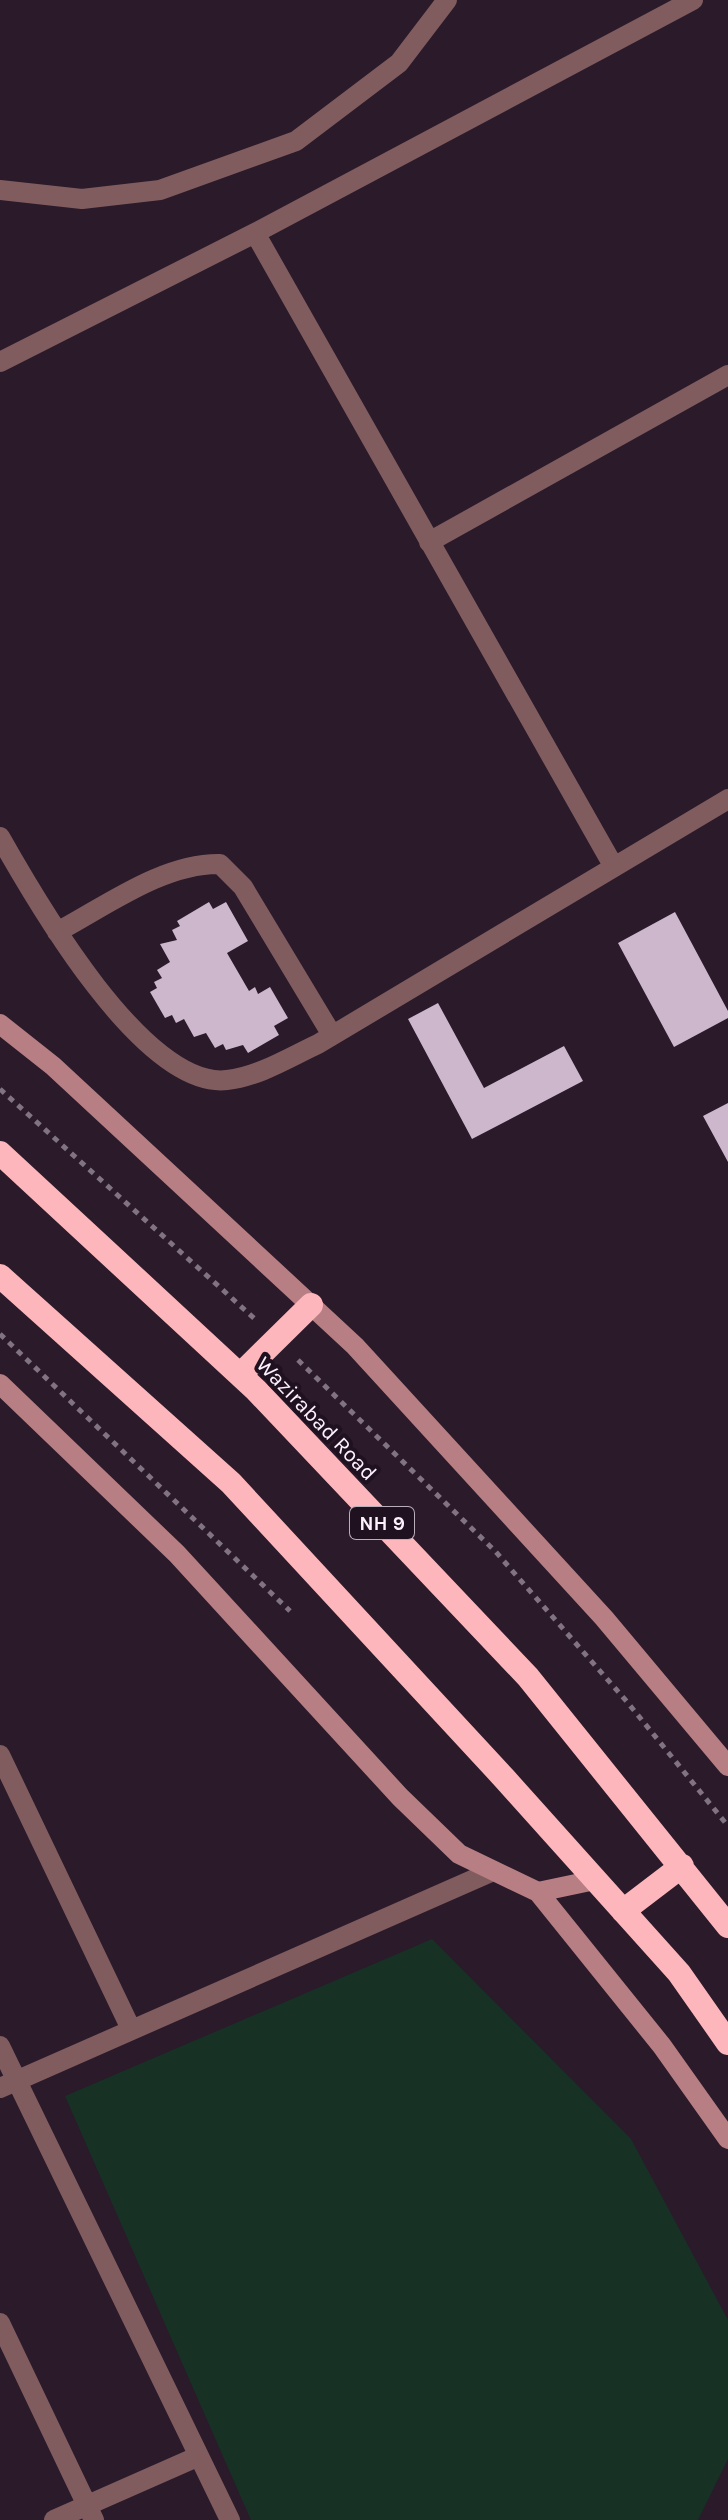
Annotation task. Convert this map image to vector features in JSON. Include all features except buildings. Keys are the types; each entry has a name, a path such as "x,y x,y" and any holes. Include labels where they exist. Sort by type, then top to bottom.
{"highway":[{"name":"Wazirabad Road","path":"0,1153 240,1375 528,1677 728,1926"},
{"path":"0,1276 231,1483 679,1973 728,2043"},
{"path":"240,1375 311,1305"},
{"path":"623,1911 682,1866"}],"street":[{"path":"0,190 82,199 160,190 296,141 399,63 447,0"},
{"path":"0,362 255,233 693,0"},
{"path":"255,233 614,867"},
{"path":"429,542 728,375"},
{"path":"0,837 57,932 120,1016 145,1041 194,1074 224,1081 245,1076 332,1035 728,799"},
{"path":"57,932 170,873 197,864 220,864 243,887 332,1035"},
{"path":"0,1024 53,1066 355,1346 604,1618 728,1766"},
{"path":"0,1384 177,1554 440,1838 459,1854 538,1892 662,2046 728,2139"},
{"path":"0,1755 131,2029"},
{"path":"8,2084 493,1871"},
{"path":"538,1892 595,1880"},
{"path":"0,2046 8,2084 230,2520"},
{"path":"0,2323 91,2513"},
{"path":"54,2520 91,2513 199,2456"}],"path":[{"path":"0,1089 277,1339 495,1551 628,1703 728,1826"},
{"path":"0,1334 114,1438 290,1611"}],"green space":[{"path":"432,1939 631,2139 728,2320 728,2459 698,2520 251,2520 65,2096"}]}
